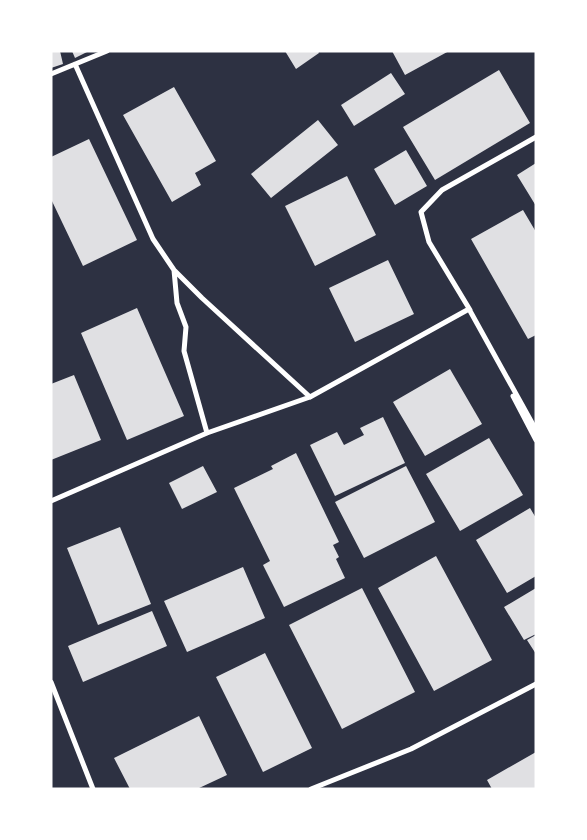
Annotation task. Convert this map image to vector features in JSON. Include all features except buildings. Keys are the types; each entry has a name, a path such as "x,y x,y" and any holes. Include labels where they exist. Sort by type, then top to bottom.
{"street":[{"path":"51,74 107,51"},
{"path":"75,64 153,239 174,270 310,397"},
{"path":"536,137 442,190 421,212 429,242 469,309 536,430"},
{"path":"174,270 177,303 186,327 184,351 207,433"},
{"path":"51,501 207,433 310,397 469,309"},
{"path":"469,309 536,440"},
{"path":"51,682 93,789"},
{"path":"311,789 410,749 536,684"}]}
